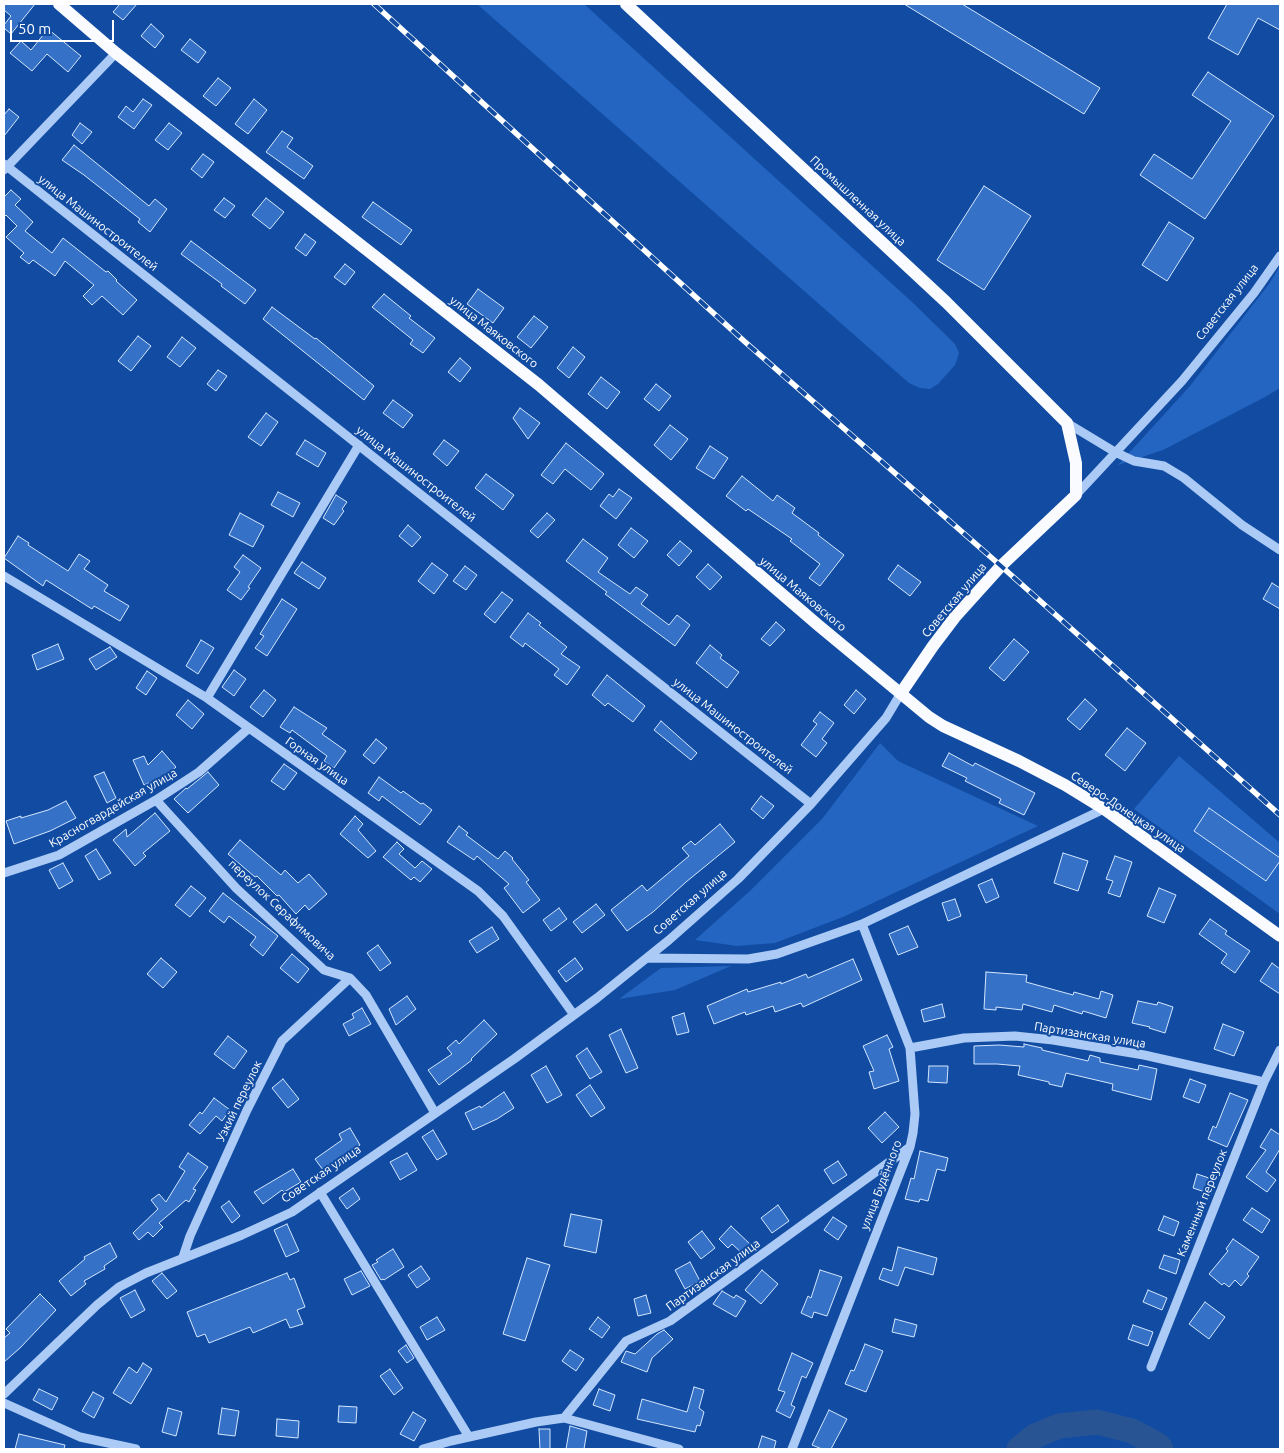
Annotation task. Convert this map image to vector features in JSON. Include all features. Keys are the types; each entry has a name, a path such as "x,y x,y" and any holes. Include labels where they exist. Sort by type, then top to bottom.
{"main road":[{"name":"улица Маяковского","path":"60,4 116,53 539,385 818,625 901,693"},
{"name":"Промышленная улица","path":"626,4 946,302 1067,423"},
{"path":"1067,423 1076,463 1076,495"},
{"name":"Советская улица","path":"901,693 955,617 1000,566 1076,495"},
{"name":"Северо-Донецкая улица","path":"901,693 929,717 943,726 1019,761 1065,785 1104,809 1280,936"}],"street":[{"path":"5,167 116,53"},
{"name":"улица Машиностроителей","path":"5,167 811,804"},
{"name":"Советская улица","path":"1076,495 1182,381 1254,293 1280,256"},
{"name":"Промышленная улица","path":"1067,423 1115,452 1134,461 1164,466 1184,478 1242,526 1280,550"},
{"path":"207,698 359,445"},
{"name":"Горная улица","path":"4,576 207,698 478,890 503,916 574,1015"},
{"name":"Советская улица","path":"4,1394 97,1305 119,1287 146,1272 242,1235 292,1212 514,1059 647,958 738,879 811,804 886,718 901,693"},
{"name":"Красногвардейская улица","path":"4,873 59,855 156,800 199,772 249,728"},
{"name":"переулок Серафимовича","path":"156,800 236,888 324,970 350,978"},
{"path":"647,958 748,959 777,954 862,924 1104,809"},
{"name":"улица Будённого","path":"792,1449 910,1148 916,1114 910,1048 862,924"},
{"path":"350,978 366,996 435,1113"},
{"name":"Узкий переулок","path":"183,1257 190,1236 282,1041 350,978"},
{"name":"Партизанская улица","path":"910,1048 964,1038 1024,1037 1144,1055 1264,1082"},
{"name":"Каменный переулок","path":"1150,1367 1264,1082 1280,1050"},
{"name":"Партизанская улица","path":"564,1418 626,1341 670,1321 910,1148"},
{"path":"320,1192 469,1437"},
{"path":"4,1403 80,1437 136,1449"},
{"path":"423,1449 536,1422 564,1418 680,1449"}],"shaded area":[{"path":"477,4 584,4 912,302 955,344 959,353 955,365 938,384 930,389 920,388 909,383"},
{"path":"1280,266 1280,388 1163,450 1118,465 1190,386 1269,284"},
{"path":"880,743 898,761 1038,826 843,917 775,943 737,946 695,940 751,890 822,819"},
{"path":"1179,756 1280,843 1280,914 1134,809"},
{"path":"731,966 675,990 619,999 661,968"}],"building":[{"path":"4,4 35,4 11,34 4,28 4,25 11,16 4,10"},
{"path":"120,4 137,4 123,20 113,12"},
{"path":"904,4 962,4 1100,88 1084,114"},
{"path":"1227,4 1280,4 1280,30 1258,18 1238,55 1208,38"},
{"path":"151,24 164,36 155,48 141,36"},
{"path":"48,29 81,56 68,72 47,54 32,71 10,53 21,41 31,50"},
{"path":"190,39 206,52 198,63 181,50"},
{"path":"1208,72 1274,116 1205,219 1140,175 1154,154 1192,179 1231,121 1192,95"},
{"path":"218,78 231,88 216,106 203,96"},
{"path":"143,99 152,105 134,129 118,117 126,106 133,112"},
{"path":"254,99 267,110 248,134 235,124"},
{"path":"9,109 19,117 4,136 4,115"},
{"path":"80,123 92,132 82,144 72,135"},
{"path":"169,123 182,133 168,150 155,140"},
{"path":"282,131 293,138 287,147 313,166 304,179 266,152"},
{"path":"74,145 149,206 155,199 167,209 150,232 138,222 140,219 62,160"},
{"path":"203,154 214,162 202,178 191,169"},
{"path":"984,186 1031,216 984,290 937,260"},
{"path":"11,190 21,199 15,205 33,222 25,231 52,253 63,238 106,272 108,271 137,300 123,315 102,296 92,305 83,296 94,285 65,261 55,276 33,260 29,264 20,257 24,253 6,237 17,226 6,215 4,217 4,195"},
{"path":"224,198 235,206 225,218 214,210"},
{"path":"266,198 284,212 270,229 252,215"},
{"path":"373,202 412,230 401,245 362,217"},
{"path":"1169,222 1194,238 1167,281 1142,265"},
{"path":"305,234 316,242 306,256 295,248"},
{"path":"191,241 256,290 245,304 221,286 222,284 181,254"},
{"path":"345,264 355,272 345,285 334,277"},
{"path":"478,289 504,308 493,323 467,304"},
{"path":"384,294 411,316 409,318 435,338 423,353 410,344 413,340 372,307"},
{"path":"272,307 316,338 374,386 364,400 263,319"},
{"path":"534,316 548,327 531,348 517,337"},
{"path":"138,336 151,346 131,371 118,361"},
{"path":"182,337 196,348 180,367 167,357"},
{"path":"573,347 585,357 569,378 557,368"},
{"path":"460,358 471,368 460,382 448,372"},
{"path":"218,370 227,376 216,391 207,384"},
{"path":"601,377 620,392 607,409 588,394"},
{"path":"656,384 671,396 659,411 644,399"},
{"path":"393,400 413,415 403,428 383,413"},
{"path":"520,408 540,423 528,439 513,418"},
{"path":"266,413 278,422 261,446 248,437"},
{"path":"670,425 688,439 671,460 654,445"},
{"path":"305,440 326,453 318,467 296,454"},
{"path":"444,440 459,451 447,466 433,454"},
{"path":"566,443 604,474 591,490 565,469 553,484 541,475"},
{"path":"710,446 728,458 714,479 696,468"},
{"path":"486,474 514,495 503,510 475,488"},
{"path":"742,476 773,501 777,495 795,508 792,513 844,555 820,586 809,578 820,564 790,541 792,539 748,509 746,511 726,496"},
{"path":"619,489 632,498 616,519 600,506 609,494 613,497"},
{"path":"278,492 300,503 293,517 271,505"},
{"path":"336,495 347,502 342,509 344,511 334,525 323,518"},
{"path":"240,513 264,526 253,547 229,535"},
{"path":"547,513 555,520 538,538 530,531"},
{"path":"408,525 421,537 412,547 399,536"},
{"path":"631,528 648,541 634,558 618,545"},
{"path":"18,536 29,543 28,545 68,571 79,554 90,561 84,569 108,585 104,591 129,606 120,621 94,606 92,609 46,580 43,586 4,558"},
{"path":"583,539 608,558 598,572 630,594 636,587 648,595 641,604 669,625 677,615 690,625 675,646 605,594 607,592 566,561"},
{"path":"680,541 692,551 679,566 667,555"},
{"path":"243,555 261,568 241,600 227,590 240,572 234,567"},
{"path":"302,562 326,578 319,589 294,573"},
{"path":"432,563 448,575 434,594 418,581"},
{"path":"708,564 722,577 710,590 696,577"},
{"path":"898,565 921,582 910,596 888,579"},
{"path":"465,566 477,575 466,590 453,581"},
{"path":"1272,583 1280,588 1280,609 1263,599"},
{"path":"502,592 513,600 495,623 484,614"},
{"path":"282,599 297,609 267,656 255,648 264,636 260,634"},
{"path":"528,613 541,623 539,625 567,647 561,654 580,667 567,685 554,675 559,669 525,643 523,647 510,637"},
{"path":"776,622 785,630 770,646 761,639"},
{"path":"1014,639 1029,652 1004,681 989,668"},
{"path":"201,640 214,648 198,674 186,666"},
{"path":"58,644 64,659 37,670 32,655"},
{"path":"710,645 722,655 720,658 739,672 727,688 696,663"},
{"path":"110,647 117,657 96,670 89,659"},
{"path":"234,670 246,679 234,696 222,687"},
{"path":"147,671 157,678 146,695 136,688"},
{"path":"607,675 645,706 633,722 608,703 605,706 592,695"},
{"path":"264,690 276,700 263,717 250,707"},
{"path":"856,690 866,699 854,714 844,705"},
{"path":"1085,699 1097,710 1080,730 1067,719"},
{"path":"188,700 204,714 192,729 176,715"},
{"path":"294,707 327,728 322,734 346,751 334,768 324,761 327,756 292,730 290,733 280,727"},
{"path":"820,712 834,723 822,739 827,743 816,757 801,745 817,724 813,721"},
{"path":"661,721 697,753 691,760 654,730"},
{"path":"1127,728 1146,743 1125,771 1105,755"},
{"path":"376,739 387,748 374,764 363,755"},
{"path":"162,751 176,767 168,774 144,785 133,760 144,756 148,765"},
{"path":"949,753 973,766 975,763 1035,793 1024,815 999,803 1001,799 965,781 967,778 942,766"},
{"path":"284,764 297,773 284,790 271,781"},
{"path":"104,772 116,798 107,803 94,776"},
{"path":"208,772 219,785 188,813 174,799"},
{"path":"379,777 401,793 403,791 432,810 420,825 382,796 379,801 368,793"},
{"path":"761,796 774,806 763,819 751,809"},
{"path":"66,801 76,818 50,831 14,844 6,821 48,810"},
{"path":"1209,808 1280,858 1280,861 1266,881 1194,831"},
{"path":"155,813 170,831 143,853 146,856 135,866 113,840 126,829 127,837"},
{"path":"355,816 363,824 358,830 376,851 368,858 340,834"},
{"path":"720,824 735,842 653,912 627,931 611,910 642,885 647,891 689,856 682,848 691,841 695,845"},
{"path":"459,826 468,833 466,835 498,859 505,851 513,858 529,880 526,882 540,900 523,913 504,888 509,884 477,856 474,860 447,842"},
{"path":"240,840 281,875 285,870 298,883 309,874 327,894 309,910 305,905 296,914 279,895 277,896 257,876 255,877 228,854"},
{"path":"397,842 404,849 399,854 415,868 422,861 432,869 420,882 414,877 411,880 383,857"},
{"path":"96,849 111,873 99,880 85,856"},
{"path":"1063,853 1088,861 1078,891 1054,883"},
{"path":"1115,856 1132,862 1120,897 1108,893 1113,881 1106,879"},
{"path":"63,863 73,881 59,889 49,870"},
{"path":"992,879 999,897 986,903 978,885"},
{"path":"191,886 206,898 190,917 175,905"},
{"path":"1159,888 1176,895 1164,923 1147,916"},
{"path":"223,893 278,936 263,956 250,945 256,937 229,916 224,923 209,911"},
{"path":"955,899 961,916 948,921 942,903"},
{"path":"596,904 605,915 582,933 573,922"},
{"path":"559,908 567,919 551,931 543,920"},
{"path":"1210,919 1227,931 1225,934 1250,951 1235,973 1221,963 1227,954 1199,934"},
{"path":"908,926 918,947 898,955 889,934"},
{"path":"492,927 499,939 477,953 469,941"},
{"path":"378,945 391,963 380,971 367,953"},
{"path":"292,954 309,969 298,983 280,968"},
{"path":"161,958 177,972 163,988 147,974"},
{"path":"575,958 583,969 566,982 558,971"},
{"path":"853,959 862,980 803,1007 801,1003 775,1012 773,1006 746,1015 745,1012 714,1024 707,1006 747,989 748,992 781,982 781,984 806,974 808,978"},
{"path":"1272,963 1280,969 1280,994 1260,981"},
{"path":"986,972 1027,975 1026,982 1073,995 1074,992 1099,999 1101,991 1113,995 1106,1018 1083,1011 1082,1014 1054,1005 1052,1012 1023,1004 1022,1010 996,1007 996,1010 984,1009"},
{"path":"407,996 416,1009 396,1025 389,1009"},
{"path":"1138,1001 1157,1005 1158,1002 1173,1007 1165,1033 1132,1023"},
{"path":"942,1004 945,1017 924,1022 921,1010"},
{"path":"362,1008 371,1024 349,1036 343,1024 354,1018 352,1014"},
{"path":"684,1013 689,1032 677,1035 672,1017"},
{"path":"484,1020 497,1034 472,1060 439,1085 428,1070 452,1054 447,1048 456,1040 459,1044"},
{"path":"1223,1024 1244,1032 1234,1056 1214,1049"},
{"path":"621,1029 638,1068 626,1073 609,1035"},
{"path":"887,1035 893,1047 889,1049 899,1081 874,1089 869,1072 874,1071 863,1046"},
{"path":"228,1036 247,1051 234,1069 214,1054"},
{"path":"1024,1044 1088,1061 1090,1055 1100,1058 1100,1062 1138,1070 1139,1065 1157,1069 1151,1100 1112,1090 1113,1084 1066,1073 1062,1087 1018,1075 1020,1066 974,1064 974,1046 1024,1047"},
{"path":"587,1048 602,1072 590,1079 576,1056"},
{"path":"546,1066 562,1095 547,1103 531,1075"},
{"path":"929,1066 948,1066 947,1083 928,1082"},
{"path":"283,1079 299,1099 288,1108 272,1088"},
{"path":"1190,1079 1206,1085 1199,1103 1183,1097"},
{"path":"590,1085 605,1108 591,1117 576,1095"},
{"path":"504,1092 514,1108 497,1119 473,1130 465,1113 480,1106 481,1108"},
{"path":"1230,1093 1248,1100 1227,1147 1208,1139 1213,1126 1216,1128"},
{"path":"214,1098 230,1110 222,1121 216,1116 200,1134 189,1125 200,1112 202,1114"},
{"path":"885,1112 899,1127 882,1143 868,1128"},
{"path":"350,1128 360,1145 323,1170 315,1159 342,1140 339,1134"},
{"path":"1271,1129 1280,1135 1280,1149 1266,1172 1276,1180 1267,1192 1246,1177 1266,1150 1260,1147"},
{"path":"433,1130 447,1154 437,1160 422,1137"},
{"path":"920,1151 948,1158 945,1171 937,1169 928,1201 920,1199 919,1202 905,1199 911,1178 914,1179"},
{"path":"188,1153 208,1167 193,1189 196,1190 189,1202 186,1200 159,1223 163,1227 153,1237 148,1232 139,1240 133,1233 158,1209 151,1200 159,1194 166,1202 185,1171 179,1167"},
{"path":"407,1153 417,1170 400,1180 390,1162"},
{"path":"838,1161 847,1175 833,1184 824,1170"},
{"path":"293,1169 301,1182 284,1192 282,1190 263,1204 254,1192"},
{"path":"1197,1174 1215,1180 1211,1194 1193,1188"},
{"path":"353,1188 360,1199 347,1209 339,1198"},
{"path":"229,1201 240,1216 232,1223 221,1207"},
{"path":"778,1205 789,1221 772,1233 761,1218"},
{"path":"1252,1208 1270,1220 1262,1233 1243,1220"},
{"path":"571,1214 602,1220 596,1253 564,1246"},
{"path":"1164,1216 1179,1222 1174,1236 1158,1230"},
{"path":"833,1217 847,1226 838,1240 824,1230"},
{"path":"287,1224 299,1251 286,1257 274,1230"},
{"path":"731,1226 751,1245 743,1254 732,1244 728,1248 719,1239"},
{"path":"702,1231 715,1248 701,1259 688,1242"},
{"path":"1233,1239 1259,1257 1247,1274 1249,1276 1241,1286 1235,1280 1229,1287 1224,1283 1222,1285 1209,1274 1228,1251 1226,1249"},
{"path":"110,1243 117,1257 104,1266 105,1269 84,1281 86,1284 71,1296 59,1281 85,1259 84,1257"},
{"path":"898,1247 937,1258 933,1275 905,1267 898,1286 879,1279 883,1268 892,1271"},
{"path":"393,1249 404,1267 381,1280 372,1265 378,1262 376,1260"},
{"path":"1164,1255 1180,1260 1176,1274 1159,1268"},
{"path":"527,1258 550,1265 525,1341 503,1334"},
{"path":"690,1262 700,1281 685,1289 675,1270"},
{"path":"421,1266 430,1279 417,1288 408,1275"},
{"path":"762,1270 778,1284 761,1304 745,1290"},
{"path":"820,1270 842,1277 827,1316 814,1312 812,1318 801,1313 808,1296 811,1298"},
{"path":"361,1271 370,1286 352,1295 344,1279"},
{"path":"162,1273 177,1291 167,1299 152,1281"},
{"path":"287,1273 290,1280 294,1278 305,1307 297,1310 303,1324 290,1328 286,1319 253,1333 250,1327 209,1343 205,1334 197,1337 187,1312"},
{"path":"135,1290 145,1310 131,1318 120,1298"},
{"path":"1148,1290 1167,1298 1162,1310 1143,1302"},
{"path":"722,1291 734,1298 736,1295 746,1301 736,1317 713,1304"},
{"path":"40,1294 56,1310 4,1362 4,1338 10,1333 6,1329"},
{"path":"646,1295 651,1313 638,1316 634,1299"},
{"path":"1205,1302 1225,1317 1209,1339 1189,1324"},
{"path":"437,1317 445,1330 427,1340 420,1327"},
{"path":"598,1317 610,1327 602,1338 589,1329"},
{"path":"895,1319 917,1325 914,1337 892,1332"},
{"path":"1133,1325 1153,1332 1148,1346 1128,1339"},
{"path":"664,1330 673,1339 652,1358 647,1372 621,1362 626,1351 635,1354"},
{"path":"865,1344 883,1351 866,1392 845,1384 851,1370 854,1371"},
{"path":"406,1345 414,1358 407,1363 398,1351"},
{"path":"570,1350 584,1359 576,1371 562,1361"},
{"path":"792,1353 813,1363 806,1378 802,1376 791,1405 795,1407 790,1418 776,1411 785,1392 778,1390"},
{"path":"143,1363 152,1369 131,1404 113,1393 129,1367 137,1373"},
{"path":"390,1369 403,1388 394,1395 380,1376"},
{"path":"694,1387 704,1390 699,1408 704,1412 700,1426 697,1425 695,1432 637,1419 642,1399 687,1412"},
{"path":"39,1389 58,1398 52,1410 33,1400"},
{"path":"599,1389 615,1395 610,1411 593,1405"},
{"path":"93,1392 104,1398 94,1418 82,1411"},
{"path":"339,1406 357,1407 356,1423 338,1422"},
{"path":"168,1408 182,1412 176,1436 162,1432"},
{"path":"222,1408 239,1411 235,1436 218,1434"},
{"path":"829,1410 847,1419 831,1449 822,1449 812,1445"},
{"path":"413,1412 426,1420 414,1441 400,1434"},
{"path":"277,1419 299,1421 298,1438 276,1436"},
{"path":"570,1426 587,1431 584,1449 566,1449"},
{"path":"539,1429 550,1429 550,1449 540,1449"},
{"path":"19,1434 65,1445 64,1449 15,1449"},
{"path":"762,1436 776,1441 774,1449 758,1449"}],"waterway":[{"path":"1019,1449 1035,1436 1059,1426 1097,1422 1132,1431 1158,1445 1161,1449"}],"railway":[{"path":"374,4 744,341 1001,566 1280,815"}]}
